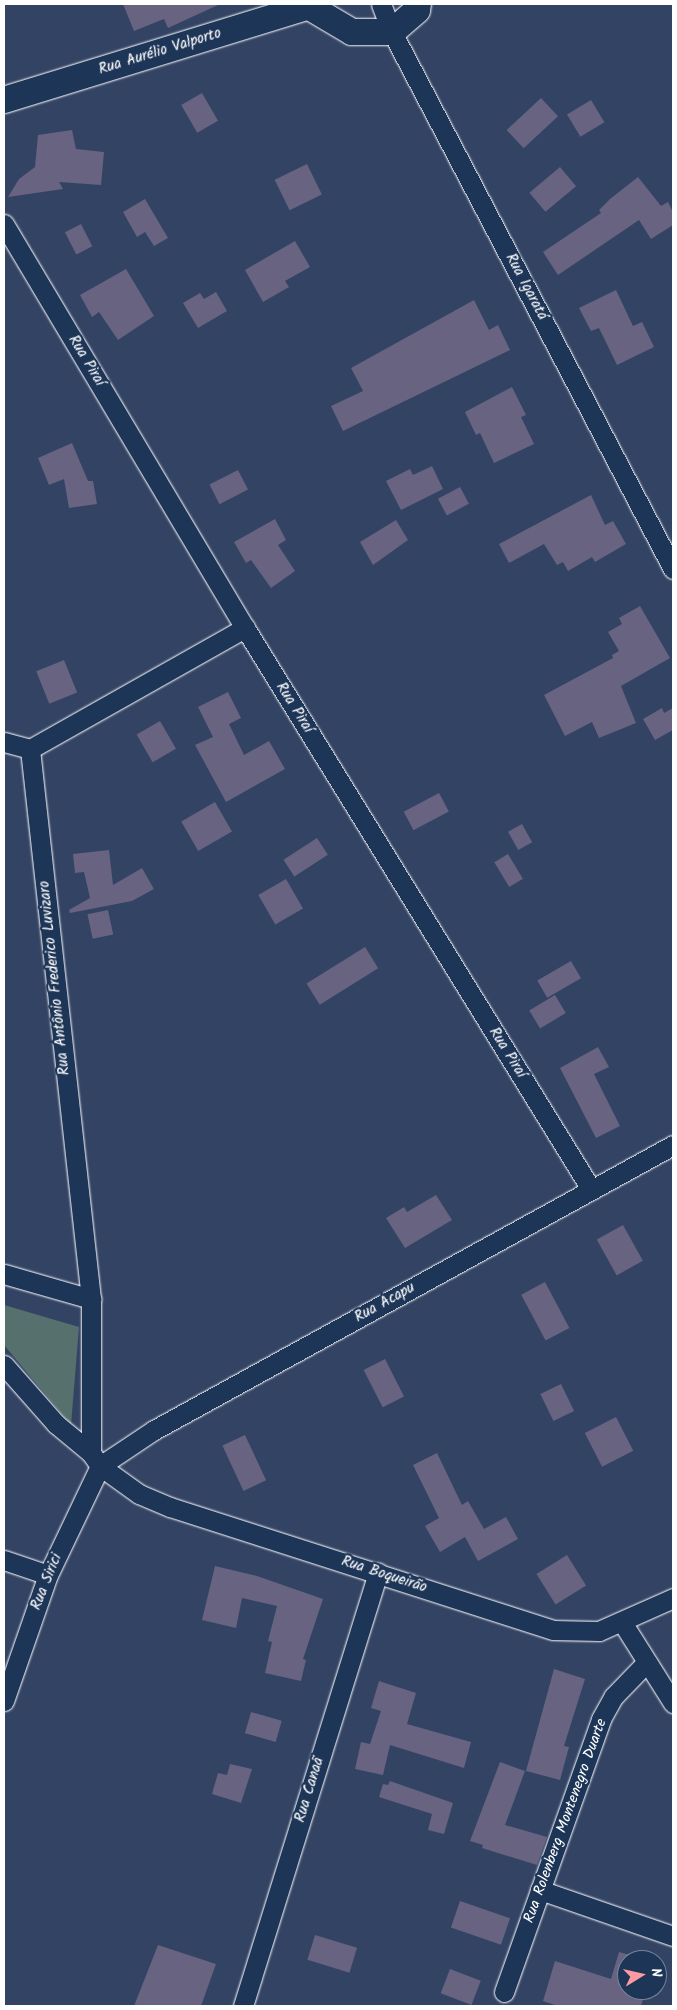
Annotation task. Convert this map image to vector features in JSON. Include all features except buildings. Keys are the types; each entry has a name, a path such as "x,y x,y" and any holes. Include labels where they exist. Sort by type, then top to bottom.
{"main road":[{"path":"312,5 352,32 392,32 417,10 418,4"},
{"name":"Rua Aurélio Valporto","path":"4,100 312,5"}],"street":[{"name":"Rua Igaratá","path":"381,4 392,32 673,569"},
{"name":"Rua Piraí","path":"4,224 245,628 591,1189"},
{"path":"4,742 30,749 245,628"},
{"name":"Rua Antônio Frederico Luvizaro","path":"30,749 91,1299 95,1460"},
{"name":"Rua Acapu","path":"95,1460 162,1426 673,1145"},
{"path":"4,1274 91,1299"},
{"path":"4,1365 56,1424 95,1460"},
{"name":"Rua Boqueirão","path":"95,1460 139,1494 170,1507 553,1630 599,1631 673,1598"},
{"name":"Rua Sirici","path":"4,1701 48,1575 95,1460"},
{"path":"4,1560 48,1575"},
{"name":"Rua Canaã","path":"242,2006 378,1573"},
{"path":"622,1622 673,1703"},
{"name":"Rua Rolenberg Montenegro Duarte","path":"504,1992 601,1719 614,1696 647,1662"},
{"path":"540,1890 673,1936"}],"green space":[{"path":"4,1305 79,1327 71,1425 4,1345"}]}
